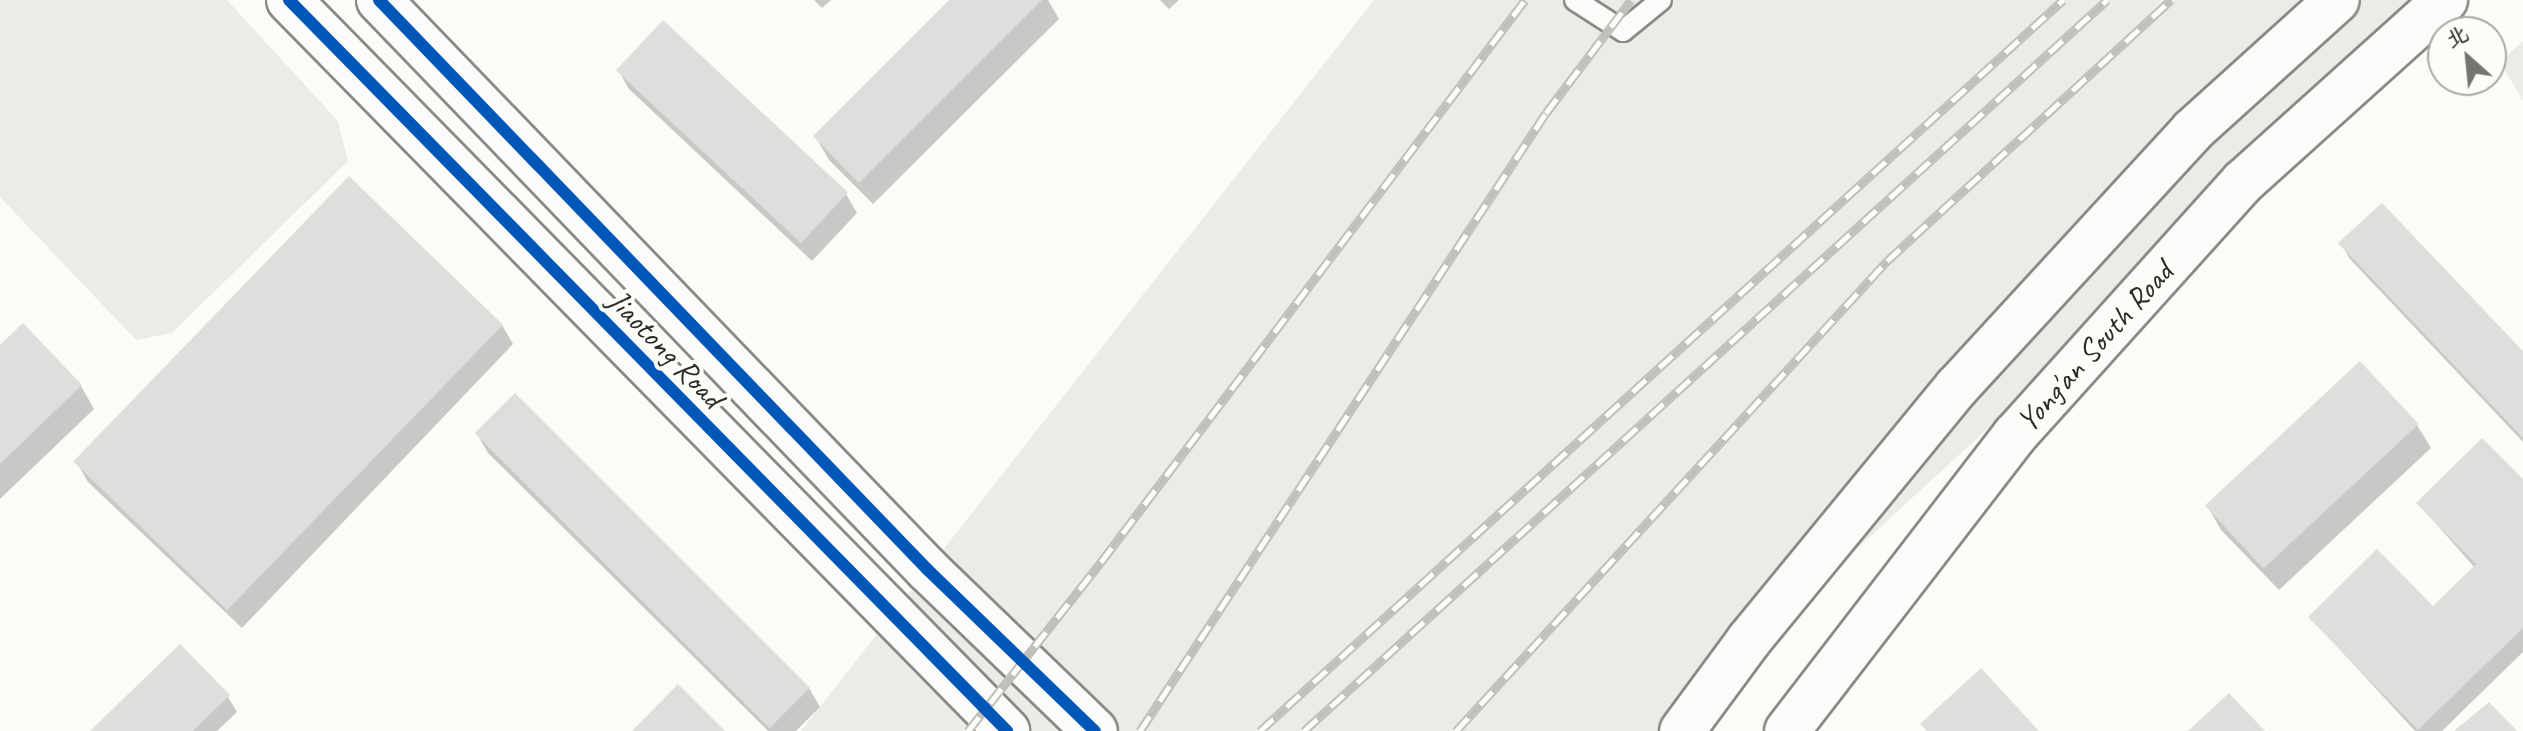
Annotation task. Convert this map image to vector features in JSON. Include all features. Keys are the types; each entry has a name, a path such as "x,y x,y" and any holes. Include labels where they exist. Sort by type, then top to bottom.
{"main road":[{"name":"Jiaotong Road","path":"289,0 1007,731"},
{"name":"Jiaotong Road","path":"379,0 928,570 1095,731"},
{"path":"1682,731 1749,640 1957,387 2192,131 2337,0"},
{"name":"Yong'an South Road","path":"1787,731 2036,412 2243,182 2445,0"}],"lane":[{"path":"1575,0 1623,31 1661,0"}],"shaded area":[{"path":"0,0 227,0 338,121 348,161 172,333 136,340 0,197"},
{"path":"1374,0 2455,0 2438,16 2427,16 2427,26 1658,731 801,731"},
{"path":"2523,41 2523,101 2507,74 2507,56"}],"building":[{"path":"949,0 1042,0 859,183 813,136"},
{"path":"663,20 848,193 801,243 616,70"},
{"path":"349,176 503,325 227,610 73,462"},
{"path":"2382,203 2523,351 2523,438 2338,243"},
{"path":"23,323 82,385 0,464 0,345"},
{"path":"2360,361 2419,424 2264,568 2205,506"},
{"path":"515,393 810,688 770,728 475,433"},
{"path":"2482,438 2523,479 2523,628 2418,730 2308,617 2377,549 2433,606 2476,564 2416,503"},
{"path":"180,644 230,695 193,731 90,731"},
{"path":"1981,668 2039,731 1927,731 1920,724"},
{"path":"678,684 725,731 632,731"},
{"path":"2229,693 2265,731 2188,731"},
{"path":"2489,702 2517,731 2454,731"}],"railway":[{"path":"968,731 1101,562 1525,0"},
{"path":"1140,731 1546,113 1631,0"},
{"path":"1260,731 2063,0"},
{"path":"1304,731 2107,0"},
{"path":"1456,731 1887,261 2171,0"}],"cycle path":[{"path":"289,0 1007,731"},
{"path":"379,0 928,570 1095,731"}]}
